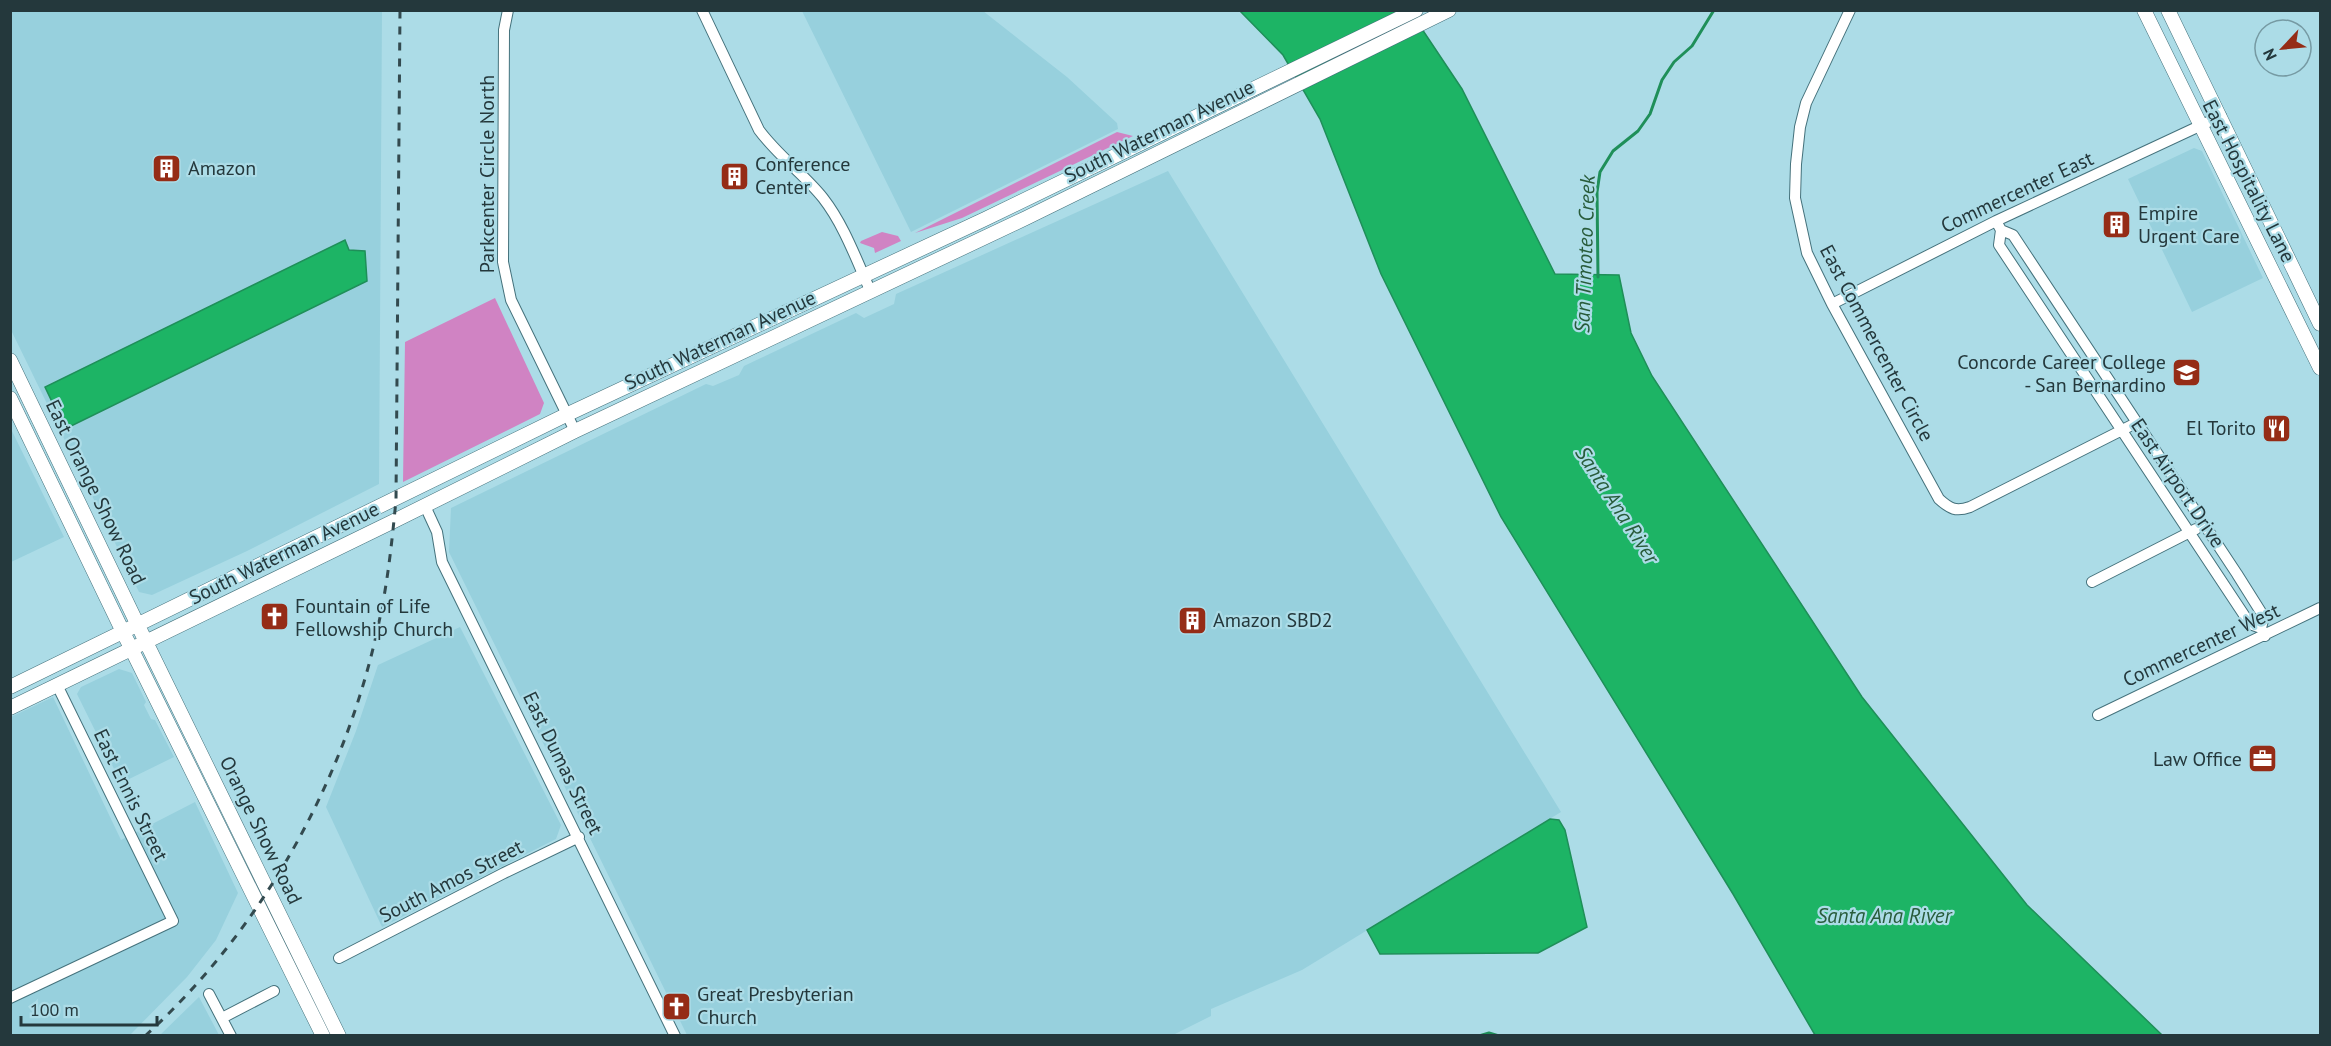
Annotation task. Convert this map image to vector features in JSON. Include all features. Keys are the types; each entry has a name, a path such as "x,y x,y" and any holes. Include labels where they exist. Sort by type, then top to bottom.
{"main road":[{"name":"South Waterman Avenue","path":"10,687 568,414 1180,126 1416,10"},
{"name":"South Waterman Avenue","path":"10,708 425,506 575,430 1026,218 1449,10"},
{"name":"East Hospitality Lane","path":"2144,10 2320,368"},
{"name":"East Hospitality Lane","path":"2168,10 2320,324"},
{"name":"East Orange Show Road","path":"10,360 146,642"},
{"name":"East Orange Show Road","path":"10,398 132,649"},
{"name":"Orange Show Road","path":"146,642 339,1035"},
{"name":"Orange Show Road","path":"132,649 322,1035"}],"street":[{"name":"Parkcenter Circle North","path":"508,10 504,30 502,262 505,281 511,300 575,430"},
{"path":"702,10 759,130 770,145 822,196 834,213 870,290"},
{"name":"East Commercenter Circle","path":"1850,10 1806,103 1800,127 1795,198 1808,253 1832,304 1939,499 1951,509 1962,510 2122,431"},
{"name":"Commercenter East","path":"1832,304 1999,226 2221,116"},
{"name":"East Airport Drive","path":"1999,226 2013,235 2204,524 2264,617 2263,632 2250,624 1999,245 1999,226"},
{"path":"2122,431 2136,423"},
{"name":"East Dumas Street","path":"425,506 437,532 442,562 675,1035"},
{"path":"2092,582 2204,524"},
{"name":"Commercenter West","path":"2098,715 2263,632 2320,609"},
{"name":"East Ennis Street","path":"10,998 173,921 57,686"},
{"name":"South Amos Street","path":"339,958 579,837"},
{"path":"222,1018 274,991"},
{"path":"209,994 231,1035"}],"shaded area":[{"path":"11,11 382,11 379,484 247,551 152,595 139,592 11,330"},
{"path":"802,11 983,11 1067,77 1117,123 1118,129 911,232"},
{"path":"1117,132 1133,136 962,218 915,233"},
{"path":"2194,148 2202,151 2263,278 2192,312 2128,179"},
{"path":"1168,171 1561,812 1302,970 1211,1009 1211,1016 1173,1035 687,1035 449,552 451,508 706,384 713,386 739,375 744,366 856,313 864,318 894,304 896,294"},
{"path":"882,232 898,236 901,241 875,253 874,248 860,243 861,241"},
{"path":"495,298 544,403 540,414 403,482 405,342"},
{"path":"10,427 64,537 11,562 10,562"},
{"path":"460,627 561,825 556,839 382,927 326,807 356,731 378,665"},
{"path":"119,669 132,673 146,702 144,705 151,719 155,720 174,757 121,783 77,694 81,687"},
{"path":"53,697 121,840 195,802 238,893 216,940 187,977 130,1035 11,1036 11,717"},
{"path":"199,997 219,1035 160,1035"}],"water":[{"name":"Santa Ana River","path":"1240,11 1410,11 1462,89 1555,274 1619,275 1631,333 1652,376 1862,697 2027,905 2162,1035 1815,1035 1733,894 1501,517 1381,274 1320,119 1283,55"},
{"path":"345,240 349,250 365,251 367,281 65,429 45,387"},
{"path":"1550,819 1559,820 1565,830 1587,927 1538,953 1380,954 1367,930"}],"waterway":[{"name":"San Timoteo Creek","path":"1598,277 1597,192 1600,172 1613,151 1638,131 1650,114 1662,80 1674,62 1692,46 1714,10"},
{"path":"1479,1036 1489,1033 1499,1036"}],"railway":[{"path":"145,1036 188,994 227,948 262,899 294,847 322,793 346,737 365,680 387,576 396,500 400,10"}],"place":[{"name":"Amazon","path":"167,168"},
{"name":"Conference Center","path":"734,176"},
{"name":"Empire Urgent Care","path":"2117,224"},
{"name":"Concorde Career College - San Bernardino","path":"2187,373"},
{"name":"El Torito","path":"2277,428"},
{"name":"Fountain of Life Fellowship Church","path":"274,617"},
{"name":"Amazon SBD2","path":"1192,620"},
{"name":"Law Office","path":"2263,759"},
{"name":"Great Presbyterian Church","path":"676,1006"}]}
